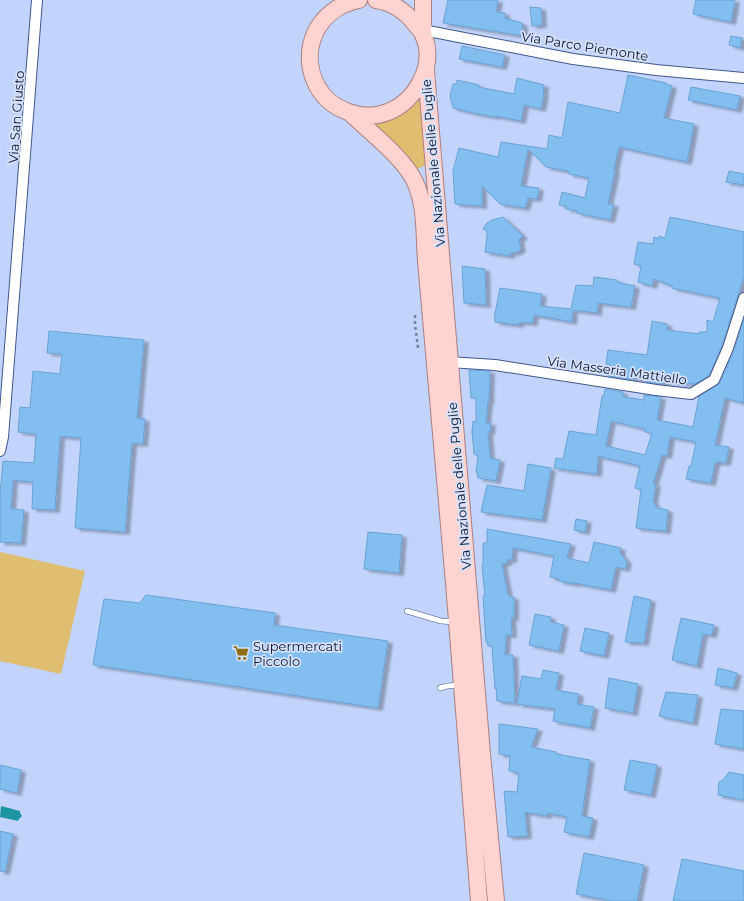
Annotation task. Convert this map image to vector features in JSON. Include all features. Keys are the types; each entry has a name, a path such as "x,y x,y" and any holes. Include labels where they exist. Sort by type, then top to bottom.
{"main road":[{"name":"Via Nazionale delle Puglie","path":"339,0 320,23 312,40 309,58 312,76 320,92 329,101 350,113 400,160 415,182 423,208 426,261 479,901"},
{"name":"Via Nazionale delle Puglie","path":"320,23 333,10 348,2 359,0"},
{"name":"Via Nazionale delle Puglie","path":"376,0 383,1 399,8 423,32"},
{"name":"Via Nazionale delle Puglie","path":"423,0 423,32 427,52 426,71 449,362 496,901"},
{"name":"Via Nazionale delle Puglie","path":"350,113 369,116 388,112 404,103 417,88 426,71"}],"street":[{"name":"Via San Giusto","path":"0,451 3,437 38,0"},
{"name":"Via Parco Piemonte","path":"423,32 573,59 656,70 744,78"},
{"name":"Via Masseria Mattiello","path":"449,362 496,365 691,394 714,380 728,348 744,298"}],"lane":[{"path":"407,611 441,621 457,622"},
{"path":"440,688 462,685"}],"path":[{"path":"416,313 415,324 418,350"}],"shaded area":[{"path":"421,93 429,163 416,170 366,124"},
{"path":"0,552 85,571 61,674 0,661"},
{"path":"1,806 20,811 22,816 18,821 0,817"}],"building":[{"path":"448,0 498,0 496,12 505,13 505,18 522,23 524,36 443,23"},
{"path":"696,0 735,0 731,22 693,14"},
{"path":"530,7 541,8 542,25 532,26"},
{"path":"731,36 742,38 740,48 729,45"},
{"path":"462,46 505,55 502,67 459,59"},
{"path":"628,75 666,83 665,84 672,86 664,118 694,124 687,162 619,147 608,204 614,204 610,220 577,213 578,211 566,209 566,206 559,205 562,192 585,198 589,178 569,174 568,171 546,167 528,149 521,186 539,188 537,199 528,198 525,208 500,204 482,186 482,206 455,204 453,171 459,148 498,157 501,142 547,149 549,135 562,138 568,102 620,113"},
{"path":"517,78 544,85 541,109 524,105 521,121 453,108 450,96 453,84 456,84 457,80 479,85 478,87 514,94"},
{"path":"691,87 740,96 737,110 688,100"},
{"path":"729,171 744,174 744,185 726,182"},
{"path":"503,217 523,236 519,240 521,249 518,252 510,253 510,256 485,252 486,236 488,232 483,229 487,223 492,220"},
{"path":"670,217 744,232 744,276 722,346 709,376 695,384 664,382 663,384 646,382 646,378 625,379 608,376 610,365 606,364 608,350 647,355 652,321 667,324 667,330 699,334 699,332 707,332 707,320 713,322 720,298 672,288 672,286 654,279 652,286 638,282 641,266 634,264 638,242 653,244 654,237 659,239 659,236 665,238"},
{"path":"462,266 485,269 486,305 464,303"},
{"path":"594,277 617,280 617,282 635,286 631,307 598,303 597,313 573,310 572,322 534,315 533,323 520,322 519,325 495,322 494,318 500,288 542,294 540,306 571,309 576,285 593,286"},
{"path":"744,319 743,403 725,398 715,445 729,447 726,463 715,463 711,483 686,479 689,466 691,466 696,442 670,437 667,456 662,455 653,484 656,484 653,501 657,508 668,510 666,531 636,528 641,490 635,488 640,466 598,456 597,474 554,468 556,458 563,459 569,431 596,435 602,396 604,396 605,389 623,392 623,397 644,400 644,395 661,397 657,420 693,427 699,396 720,383 734,351","holes":["611,421 645,429 645,432 652,433 645,455 606,446"]},
{"path":"49,331 144,340 137,418 145,419 143,444 132,443 125,532 75,528 81,438 60,436 55,510 32,509 33,482 13,480 11,509 24,510 21,543 0,542 0,495 3,461 34,463 36,434 18,432 20,407 30,408 33,371 60,374 62,354 47,353"},
{"path":"469,370 490,371 489,402 488,401 486,423 491,423 490,432 488,432 490,458 500,460 496,481 478,478 476,472 478,456 474,454 472,432 473,421 476,422 476,398 471,398"},
{"path":"528,464 551,468 542,520 481,512 487,485 524,491"},
{"path":"576,519 587,521 585,532 574,530"},
{"path":"487,529 571,544 567,558 589,563 594,542 621,548 620,553 627,562 625,569 616,567 611,590 559,581 559,579 550,577 554,556 513,548 512,560 507,560 507,563 502,564 508,595 514,598 514,618 511,618 512,635 506,635 505,655 513,655 515,703 497,701 492,646 488,646 486,642 483,596 485,596 482,566 483,543 487,543"},
{"path":"368,532 402,535 399,573 364,569"},
{"name":"Supermercati Piccolo","path":"146,595 275,613 274,625 388,641 378,708 93,665 104,599 140,603"},
{"path":"634,596 651,600 644,643 625,642"},
{"path":"535,614 551,617 550,622 564,625 559,651 529,645"},
{"path":"681,618 714,625 712,635 703,634 697,666 672,660"},
{"path":"585,628 609,633 604,656 580,651"},
{"path":"718,668 737,673 733,688 715,685"},
{"path":"543,670 559,673 556,690 579,694 577,704 594,707 590,728 553,721 555,709 517,704 522,676 541,679"},
{"path":"609,678 638,684 633,713 605,708"},
{"path":"666,692 698,695 693,723 659,716"},
{"path":"721,709 744,711 744,749 715,744"},
{"path":"499,724 538,729 531,747 556,752 556,754 590,760 582,816 593,818 589,837 564,832 567,817 547,813 547,816 525,812 527,836 508,837 504,791 517,792 519,773 509,771 510,756 499,754"},
{"path":"630,760 657,765 651,795 624,790"},
{"path":"0,765 21,770 17,793 0,789"},
{"path":"729,772 744,775 744,800 718,795 719,782 723,780"},
{"path":"0,831 13,834 5,872 0,871"},
{"path":"584,853 644,865 637,901 613,901 576,894"},
{"path":"682,859 744,871 744,901 673,901"}],"place":[{"name":"Supermercati Piccolo","path":"241,653"}]}
